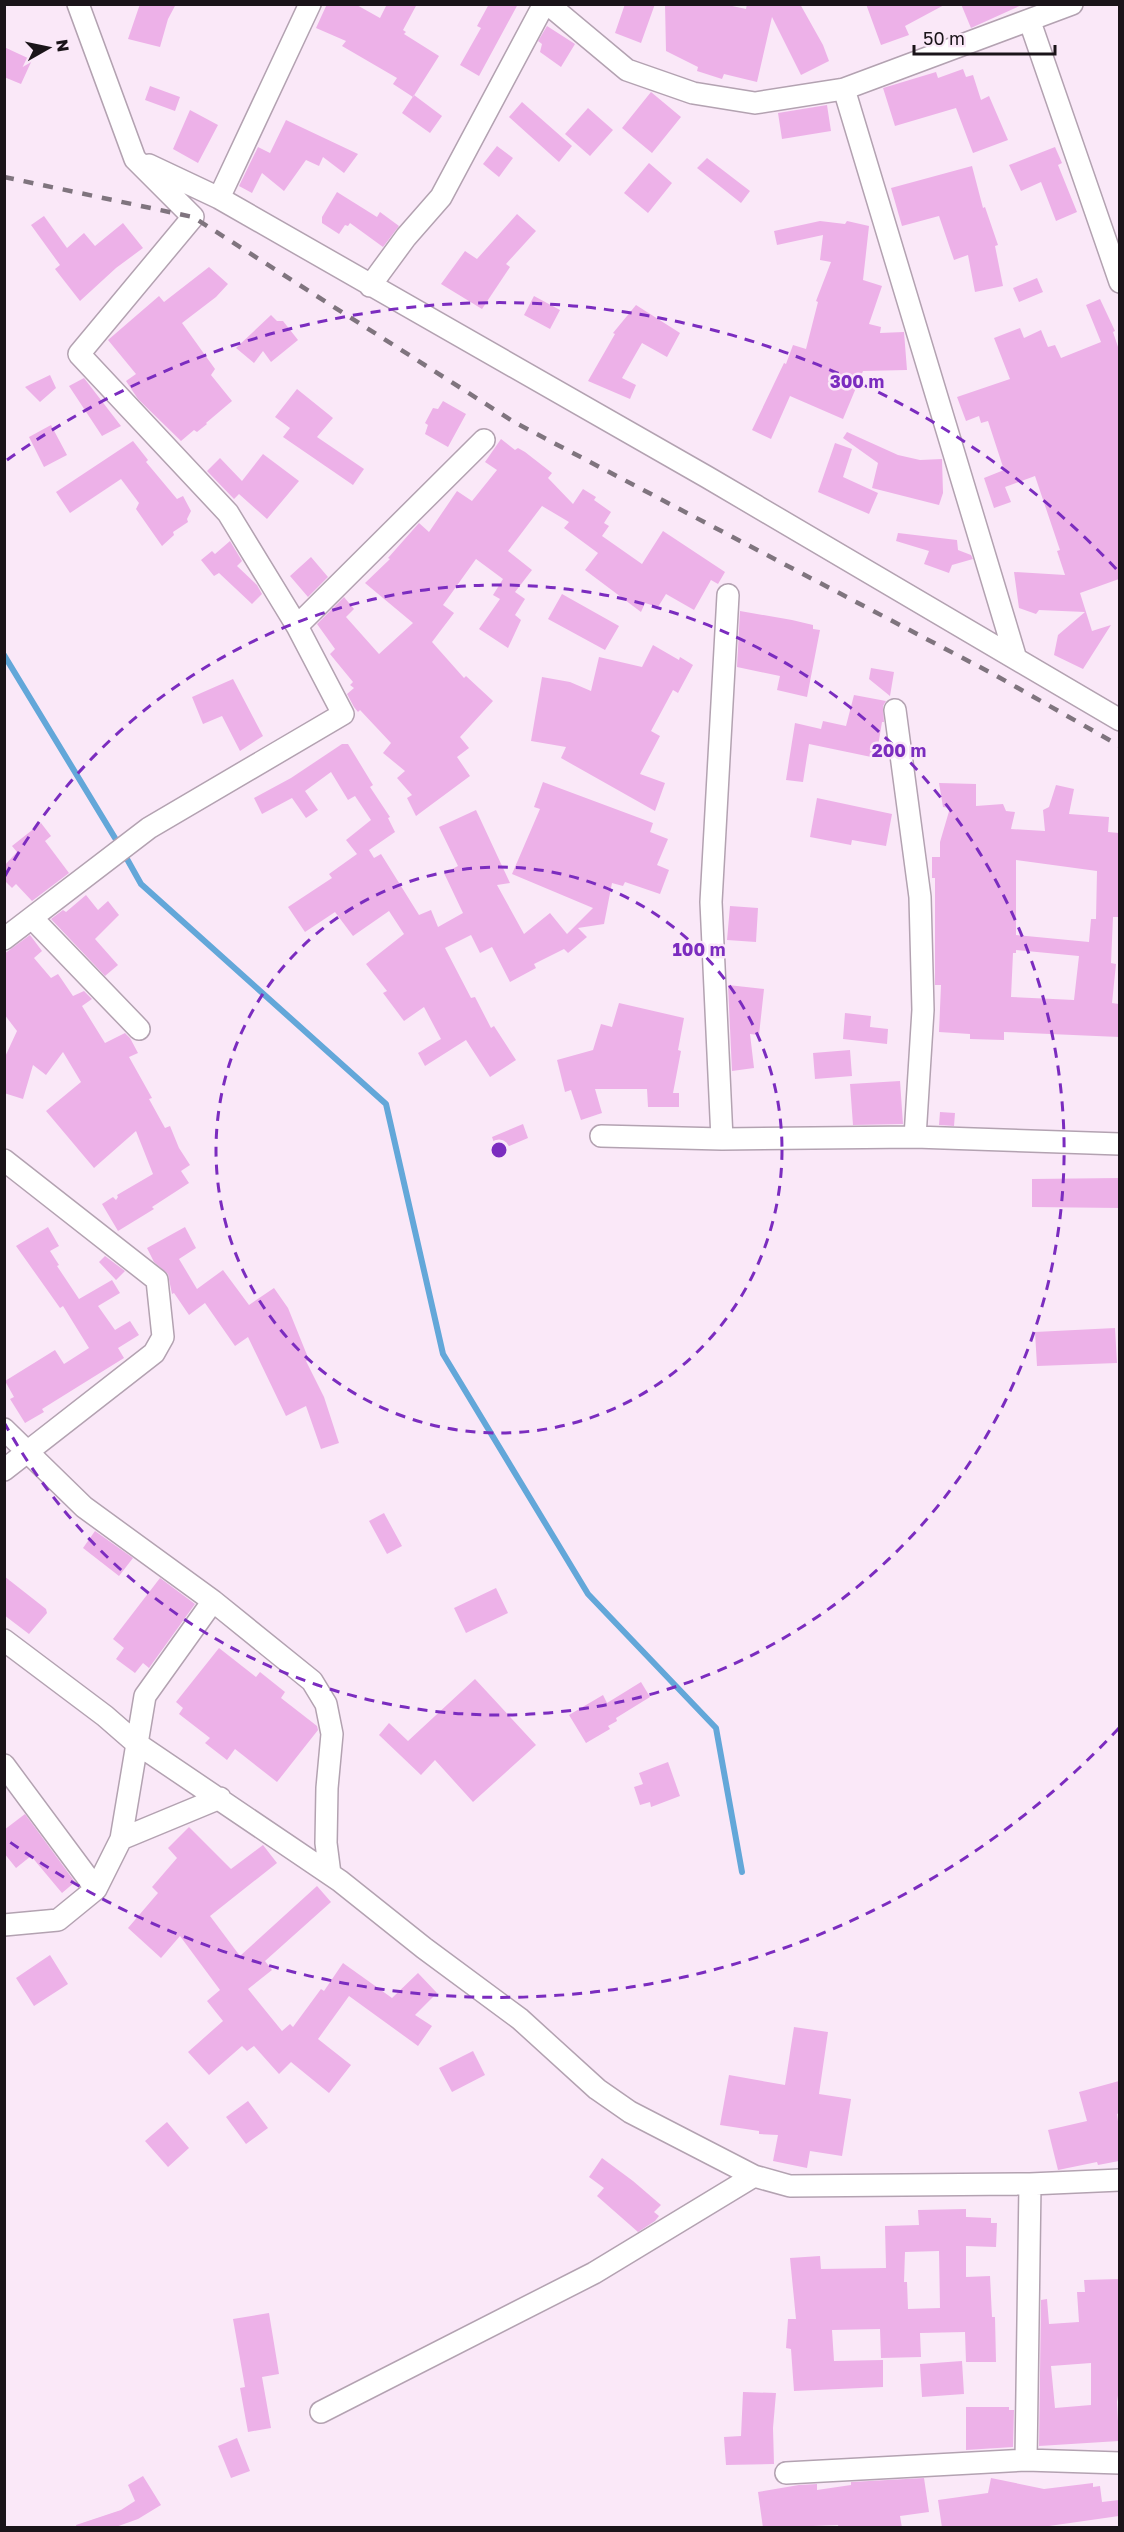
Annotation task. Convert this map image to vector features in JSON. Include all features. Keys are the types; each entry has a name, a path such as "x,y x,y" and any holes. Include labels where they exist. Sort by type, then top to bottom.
{"street":[{"path":"4,939 149,828 343,714 297,626 228,513 79,354 193,217 135,159 78,4"},
{"path":"219,198 310,4"},
{"path":"370,286 406,237 441,197 546,4 627,70 693,93 754,103 844,89 1030,22 1072,4"},
{"path":"1030,22 1119,282"},
{"path":"844,89 1016,658"},
{"path":"135,159 219,198 707,477 1119,720"},
{"path":"297,626 484,440"},
{"path":"722,1139 711,902 728,595"},
{"path":"896,710 920,897 923,1010 915,1137"},
{"path":"32,918 138,1029"},
{"path":"601,1136 722,1139 915,1137 1119,1144"},
{"path":"4,1160 157,1280 163,1337 154,1353 4,1470"},
{"path":"4,1429 84,1507 213,1601 312,1681 326,1704 332,1734 326,1821 330,1874"},
{"path":"4,1925 58,1920 96,1890 121,1839 145,1696 213,1601"},
{"path":"4,1640 105,1716 136,1743 330,1874 520,2019 597,2089 630,2112 753,2176 790,2186 1030,2184 1119,2180"},
{"path":"4,1765 96,1890"},
{"path":"121,1839 220,1798"},
{"path":"321,2412 594,2273 753,2176"},
{"path":"1026,2460 1030,2184"},
{"path":"786,2473 1026,2460 1119,2463"}],"building":[{"path":"140,4 176,4 168,19 160,47 128,39"},
{"path":"327,4 355,4 380,18 387,4 417,4 403,30 406,32 404,34 439,56 413,97 393,84 397,78 342,46 346,41 316,28"},
{"path":"489,4 518,4 479,76 460,65 481,28 477,26"},
{"path":"625,4 655,4 641,43 615,33"},
{"path":"665,4 723,4 746,9 747,4 800,4 823,45 829,61 801,75 772,17 757,82 724,74 722,79 697,71 698,67 666,51"},
{"path":"866,4 946,4 905,26 909,35 881,45"},
{"path":"961,4 1024,4 971,28"},
{"path":"547,26 575,44 561,67 540,52 542,44 538,41"},
{"path":"4,47 32,60 21,84 4,77"},
{"path":"963,69 966,77 973,75 981,100 989,96 1008,140 973,153 956,108 895,126 883,88 936,72 938,78"},
{"path":"150,86 180,97 175,111 145,100"},
{"path":"651,92 681,117 652,153 622,128"},
{"path":"414,95 442,116 430,133 402,113"},
{"path":"522,102 572,146 559,162 509,117"},
{"path":"827,105 831,131 782,139 778,113"},
{"path":"588,108 613,130 590,156 565,134"},
{"path":"190,110 218,125 198,163 173,149"},
{"path":"286,120 358,154 344,173 323,157 319,166 306,160 284,191 262,173 252,193 239,186 258,147 270,153"},
{"path":"497,146 513,158 499,177 483,164"},
{"path":"1055,147 1062,163 1058,165 1077,212 1056,221 1041,182 1021,191 1009,165"},
{"path":"707,158 750,191 741,203 697,168"},
{"path":"649,163 672,183 648,213 624,193"},
{"path":"972,166 983,208 985,207 998,245 995,246 1003,286 975,292 968,255 954,260 939,216 902,226 891,188"},
{"path":"337,192 377,217 380,212 399,226 383,247 350,223 348,226 345,225 339,234 322,223 322,217"},
{"path":"517,214 536,231 506,264 510,267 482,309 441,284 465,251 477,259"},
{"path":"44,216 67,248 84,233 95,246 123,223 143,248 116,268 80,301 55,269 60,265 31,225"},
{"path":"820,221 845,224 847,221 869,226 863,280 882,286 869,324 881,327 880,333 904,332 907,370 863,371 843,419 790,396 771,439 752,430 784,363 786,364 793,345 806,349 818,302 816,301 831,262 820,260 823,235 777,245 774,231"},
{"path":"209,267 228,284 216,297 182,323 215,369 211,375 232,401 197,432 194,430 181,441 138,399 126,381 136,374 108,340 159,296 164,302"},
{"path":"1037,278 1043,292 1019,302 1013,288"},
{"path":"534,296 560,310 550,329 524,315"},
{"path":"1100,299 1115,331 1113,332 1119,350 1119,579 1080,593 1092,631 1111,625 1083,669 1054,655 1058,635 1085,612 1039,610 1036,614 1019,608 1014,572 1065,575 1057,551 1060,550 1035,476 1005,487 1011,502 994,508 984,478 1004,470 988,421 981,423 979,416 966,421 957,397 1010,379 994,338 1020,328 1024,338 1041,330 1048,347 1055,345 1061,358 1101,342 1086,305"},
{"path":"636,305 680,333 667,357 642,343 622,378 636,385 630,399 588,381 615,334 613,333"},
{"path":"271,315 277,321 283,321 298,340 271,362 263,351 254,363 236,348"},
{"path":"50,375 56,388 40,402 25,387"},
{"path":"84,378 121,426 102,436 69,386"},
{"path":"297,389 333,418 317,437 364,469 353,485 283,437 290,428 275,417"},
{"path":"443,401 466,414 448,447 425,434 428,425 425,423 433,408 438,409"},
{"path":"51,425 67,455 44,467 29,437"},
{"path":"847,432 898,455 920,460 942,459 943,493 939,505 872,488 878,463 843,438"},
{"path":"501,439 515,450 518,448 525,452 552,473 548,478 573,504 583,489 596,497 594,500 611,512 604,523 609,526 602,536 642,564 663,531 725,572 718,584 711,580 694,610 666,594 658,607 645,603 641,612 585,570 598,553 564,528 569,522 542,506 508,551 532,570 515,592 525,599 515,615 521,620 508,648 479,629 500,599 493,595 503,579 476,559 443,605 454,613 432,642 464,678 466,676 493,701 460,737 469,748 457,757 470,776 416,816 407,798 412,795 397,778 405,771 383,753 391,743 360,710 358,712 354,707 347,694 354,688 350,685 353,682 330,654 335,649 317,624 344,597 354,609 346,617 379,654 413,623 365,583 390,559 388,558 419,523 429,532 457,491 472,501 497,470 485,462"},
{"path":"133,441 148,460 146,462 177,499 183,496 191,511 188,522 173,532 174,535 162,546 136,509 139,503 121,479 70,513 56,492"},
{"path":"835,443 852,449 843,477 878,493 869,514 818,492"},
{"path":"263,454 299,481 267,519 239,494 234,499 207,471 220,458 242,481"},
{"path":"898,533 957,540 958,550 971,555 973,559 952,565 949,573 924,564 929,551 896,541"},
{"path":"230,541 242,561 237,566 257,585 262,594 252,604 219,573 214,576 201,560 212,551 215,554"},
{"path":"311,557 328,577 308,597 290,576"},
{"path":"562,594 619,626 605,650 548,619"},
{"path":"740,611 792,620 813,625 813,629 820,630 807,697 777,690 780,676 737,667"},
{"path":"653,645 693,665 678,693 673,690 651,731 660,736 640,774 665,783 655,811 561,758 566,747 531,741 542,677 570,682 591,691 599,657 642,667"},
{"path":"871,668 894,672 890,696 869,679"},
{"path":"233,679 263,736 240,751 222,716 203,724 192,697"},
{"path":"854,695 886,701 883,706 884,722 882,722 876,758 809,744 803,782 786,780 795,723 821,729 823,721 846,726"},
{"path":"342,744 348,744 373,785 370,787 390,817 388,818 395,832 369,850 374,858 381,854 419,915 431,910 438,927 463,913 444,873 458,866 439,827 476,810 510,883 497,885 524,934 550,913 567,934 593,908 512,874 540,809 534,807 543,782 653,823 650,832 668,839 657,865 669,870 660,894 625,882 623,886 612,883 604,924 578,928 587,937 568,953 564,949 534,964 536,968 510,982 492,947 480,953 471,935 445,948 471,998 475,997 491,1028 494,1026 516,1060 490,1077 466,1040 425,1066 418,1053 441,1039 424,1007 404,1021 383,993 387,991 366,964 404,934 389,911 353,936 335,912 305,932 288,907 332,878 329,874 357,854 346,840 371,820 355,796 348,800 331,772 305,791 318,810 306,818 292,798 262,814 254,798 291,778"},
{"path":"939,783 976,784 976,806 1003,804 1006,811 1015,812 1011,829 1045,831 1043,810 1049,807 1056,785 1074,789 1069,814 1109,817 1108,832 1119,833 1119,917 1113,917 1111,963 1116,964 1112,1003 1119,1004 1119,1037 1004,1032 1004,1040 970,1039 970,1034 939,1032 941,985 935,985 935,878 932,878 932,857 940,857 940,842 950,808 943,807","holes":["1016,860 1097,871 1096,919 1091,919 1089,942 1016,935","1016,950 1079,956 1074,1000 1011,997 1013,953 1016,953"]},
{"path":"817,798 892,814 886,846 852,840 851,845 810,837"},
{"path":"41,823 51,836 45,841 69,873 32,901 16,884 12,888 4,880 4,866 17,852 12,846"},
{"path":"86,895 98,910 108,901 119,915 95,939 118,965 105,976 51,919 63,910 66,912"},
{"path":"730,906 758,908 756,942 727,940"},
{"path":"30,935 42,951 34,958 51,978 58,974 73,996 84,991 92,999 82,1006 105,1043 125,1033 130,1038 138,1053 129,1057 152,1098 149,1099 165,1128 170,1126 179,1148 190,1165 181,1171 189,1183 152,1207 154,1209 118,1231 102,1204 113,1197 116,1200 117,1195 153,1174 136,1131 94,1168 46,1111 81,1082 63,1052 46,1075 33,1065 23,1099 4,1093 4,1059 17,1031 4,1014 4,954"},
{"path":"728,985 764,989 759,1035 750,1034 754,1068 732,1071"},
{"path":"619,1003 684,1018 678,1050 681,1051 673,1093 679,1093 679,1107 648,1107 647,1089 595,1089 602,1113 581,1120 571,1090 565,1092 557,1060 593,1050 601,1024 612,1027"},
{"path":"845,1013 871,1016 870,1027 888,1029 887,1044 843,1039"},
{"path":"850,1050 852,1076 815,1079 813,1053"},
{"path":"900,1081 903,1124 853,1125 850,1084"},
{"path":"940,1112 955,1113 954,1126 939,1125"},
{"path":"523,1124 528,1138 497,1151 492,1137"},
{"path":"1119,1178 1119,1208 1032,1207 1032,1179"},
{"path":"48,1227 59,1246 50,1251 79,1299 112,1280 120,1293 98,1306 115,1330 130,1321 139,1335 118,1348 124,1358 42,1409 44,1412 25,1423 10,1399 14,1397 5,1381 55,1350 64,1364 89,1348 63,1306 60,1308 16,1246"},
{"path":"185,1227 196,1248 179,1259 197,1289 223,1270 249,1305 274,1288 288,1308 309,1360 306,1361 324,1397 339,1443 321,1449 306,1406 286,1416 248,1337 235,1346 205,1303 189,1315 174,1293 172,1294 168,1274 154,1262 147,1248"},
{"path":"105,1256 125,1271 116,1280 99,1262"},
{"path":"1115,1328 1117,1363 1037,1366 1035,1332"},
{"path":"384,1513 402,1546 387,1554 369,1521"},
{"path":"95,1531 133,1558 119,1576 83,1548"},
{"path":"4,1576 46,1609 47,1613 29,1634 4,1615"},
{"path":"160,1578 195,1604 149,1668 143,1663 135,1673 116,1659 124,1648 113,1639"},
{"path":"496,1588 508,1613 466,1633 454,1608"},
{"path":"219,1648 256,1677 260,1672 285,1692 281,1698 317,1726 318,1730 277,1782 235,1749 227,1760 205,1743 210,1738 179,1714 183,1708 176,1702"},
{"path":"475,1679 536,1745 473,1802 435,1760 421,1775 379,1735 389,1723 408,1741"},
{"path":"641,1682 650,1697 616,1718 617,1721 608,1726 610,1729 586,1743 569,1715 603,1695 607,1703"},
{"path":"668,1762 680,1796 651,1807 650,1802 640,1805 634,1787 643,1784 639,1773"},
{"path":"25,1814 75,1882 62,1893 31,1856 16,1868 4,1853 4,1830"},
{"path":"189,1827 231,1869 263,1845 277,1863 210,1916 240,1956 317,1886 331,1902 265,1961 272,1970 248,1989 282,2031 290,2024 293,2027 321,1989 324,1991 343,1963 392,1998 418,1973 437,1993 415,2015 432,2026 418,2046 349,1996 318,2039 351,2065 329,2093 291,2062 279,2074 254,2046 247,2051 242,2046 209,2075 188,2052 223,2021 207,2001 220,1990 180,1936 161,1958 128,1928 158,1893 152,1887 177,1858 168,1848"},
{"path":"50,1955 68,1984 34,2006 16,1978"},
{"path":"794,2027 828,2032 819,2094 851,2099 842,2156 810,2151 807,2168 773,2161 778,2135 759,2134 759,2131 720,2125 729,2075 785,2085"},
{"path":"473,2051 485,2075 452,2092 439,2068"},
{"path":"1119,2081 1119,2113 1117,2114 1119,2161 1098,2165 1097,2162 1058,2170 1048,2130 1087,2121 1079,2092"},
{"path":"248,2101 268,2128 246,2144 226,2117"},
{"path":"167,2122 189,2148 168,2167 145,2141"},
{"path":"602,2158 661,2205 654,2212 659,2216 655,2221 638,2232 597,2196 604,2188 589,2177"},
{"path":"966,2209 966,2217 991,2218 991,2223 997,2223 996,2247 966,2246 966,2277 990,2276 992,2317 995,2317 996,2362 966,2362 965,2332 920,2333 921,2357 881,2358 880,2329 832,2330 834,2361 883,2360 883,2387 794,2391 791,2349 786,2348 788,2319 796,2319 790,2258 820,2256 821,2269 886,2268 885,2226 919,2225 918,2210","holes":["939,2251 940,2308 908,2309 907,2282 904,2282 905,2252"]},
{"path":"1119,2279 1117,2402 1119,2441 1039,2446 1041,2300 1047,2299 1049,2324 1079,2322 1077,2292 1085,2292 1084,2280","holes":["1091,2363 1091,2405 1055,2408 1051,2366"]},
{"path":"269,2313 279,2374 262,2377 271,2428 248,2432 240,2388 245,2387 233,2319"},
{"path":"962,2361 964,2394 922,2397 920,2364"},
{"path":"743,2392 776,2393 773,2428 774,2464 726,2465 724,2437 741,2436"},
{"path":"966,2407 1009,2407 1009,2410 1014,2410 1013,2447 966,2450"},
{"path":"237,2438 250,2471 231,2478 218,2446"},
{"path":"143,2476 161,2505 138,2519 113,2528 77,2528 76,2525 121,2510 135,2501 128,2485"},
{"path":"924,2478 929,2512 900,2516 902,2528 839,2528 838,2525 763,2528 758,2492 799,2485 817,2484 817,2490 851,2485 851,2482"},
{"path":"991,2478 1044,2489 1093,2483 1093,2487 1100,2486 1102,2502 1119,2500 1119,2516 1035,2528 942,2528 938,2500 988,2493"}],"waterway":[{"path":"4,655 115,838"},
{"path":"127,859 141,884 386,1104 443,1354 588,1594 716,1728 742,1872"}],"railway":[{"path":"4,177 193,217 514,422 995,675 1120,746"}]}
